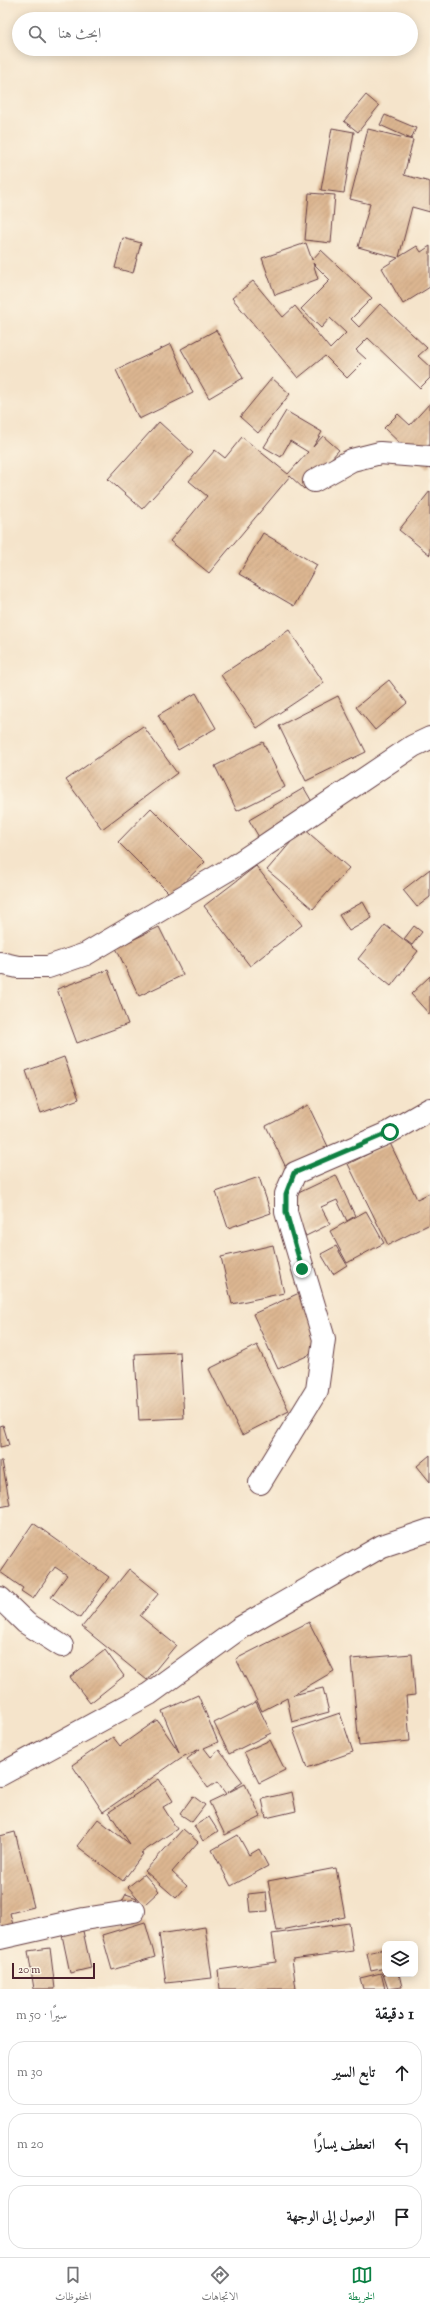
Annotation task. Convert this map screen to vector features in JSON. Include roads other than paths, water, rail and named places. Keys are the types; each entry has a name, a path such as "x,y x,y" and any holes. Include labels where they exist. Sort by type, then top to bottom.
{"street":[{"path":"314,481 352,460 380,452 430,457"},
{"path":"0,963 18,967 48,967 86,954 233,867 413,746 430,738"},
{"path":"260,1483 317,1390 324,1339 286,1212 286,1194 294,1173 390,1132 430,1108"},
{"path":"0,1775 149,1694 240,1628 382,1546 430,1530"},
{"path":"0,1598 26,1623 62,1646"},
{"path":"0,1938 84,1919 134,1911"}]}
